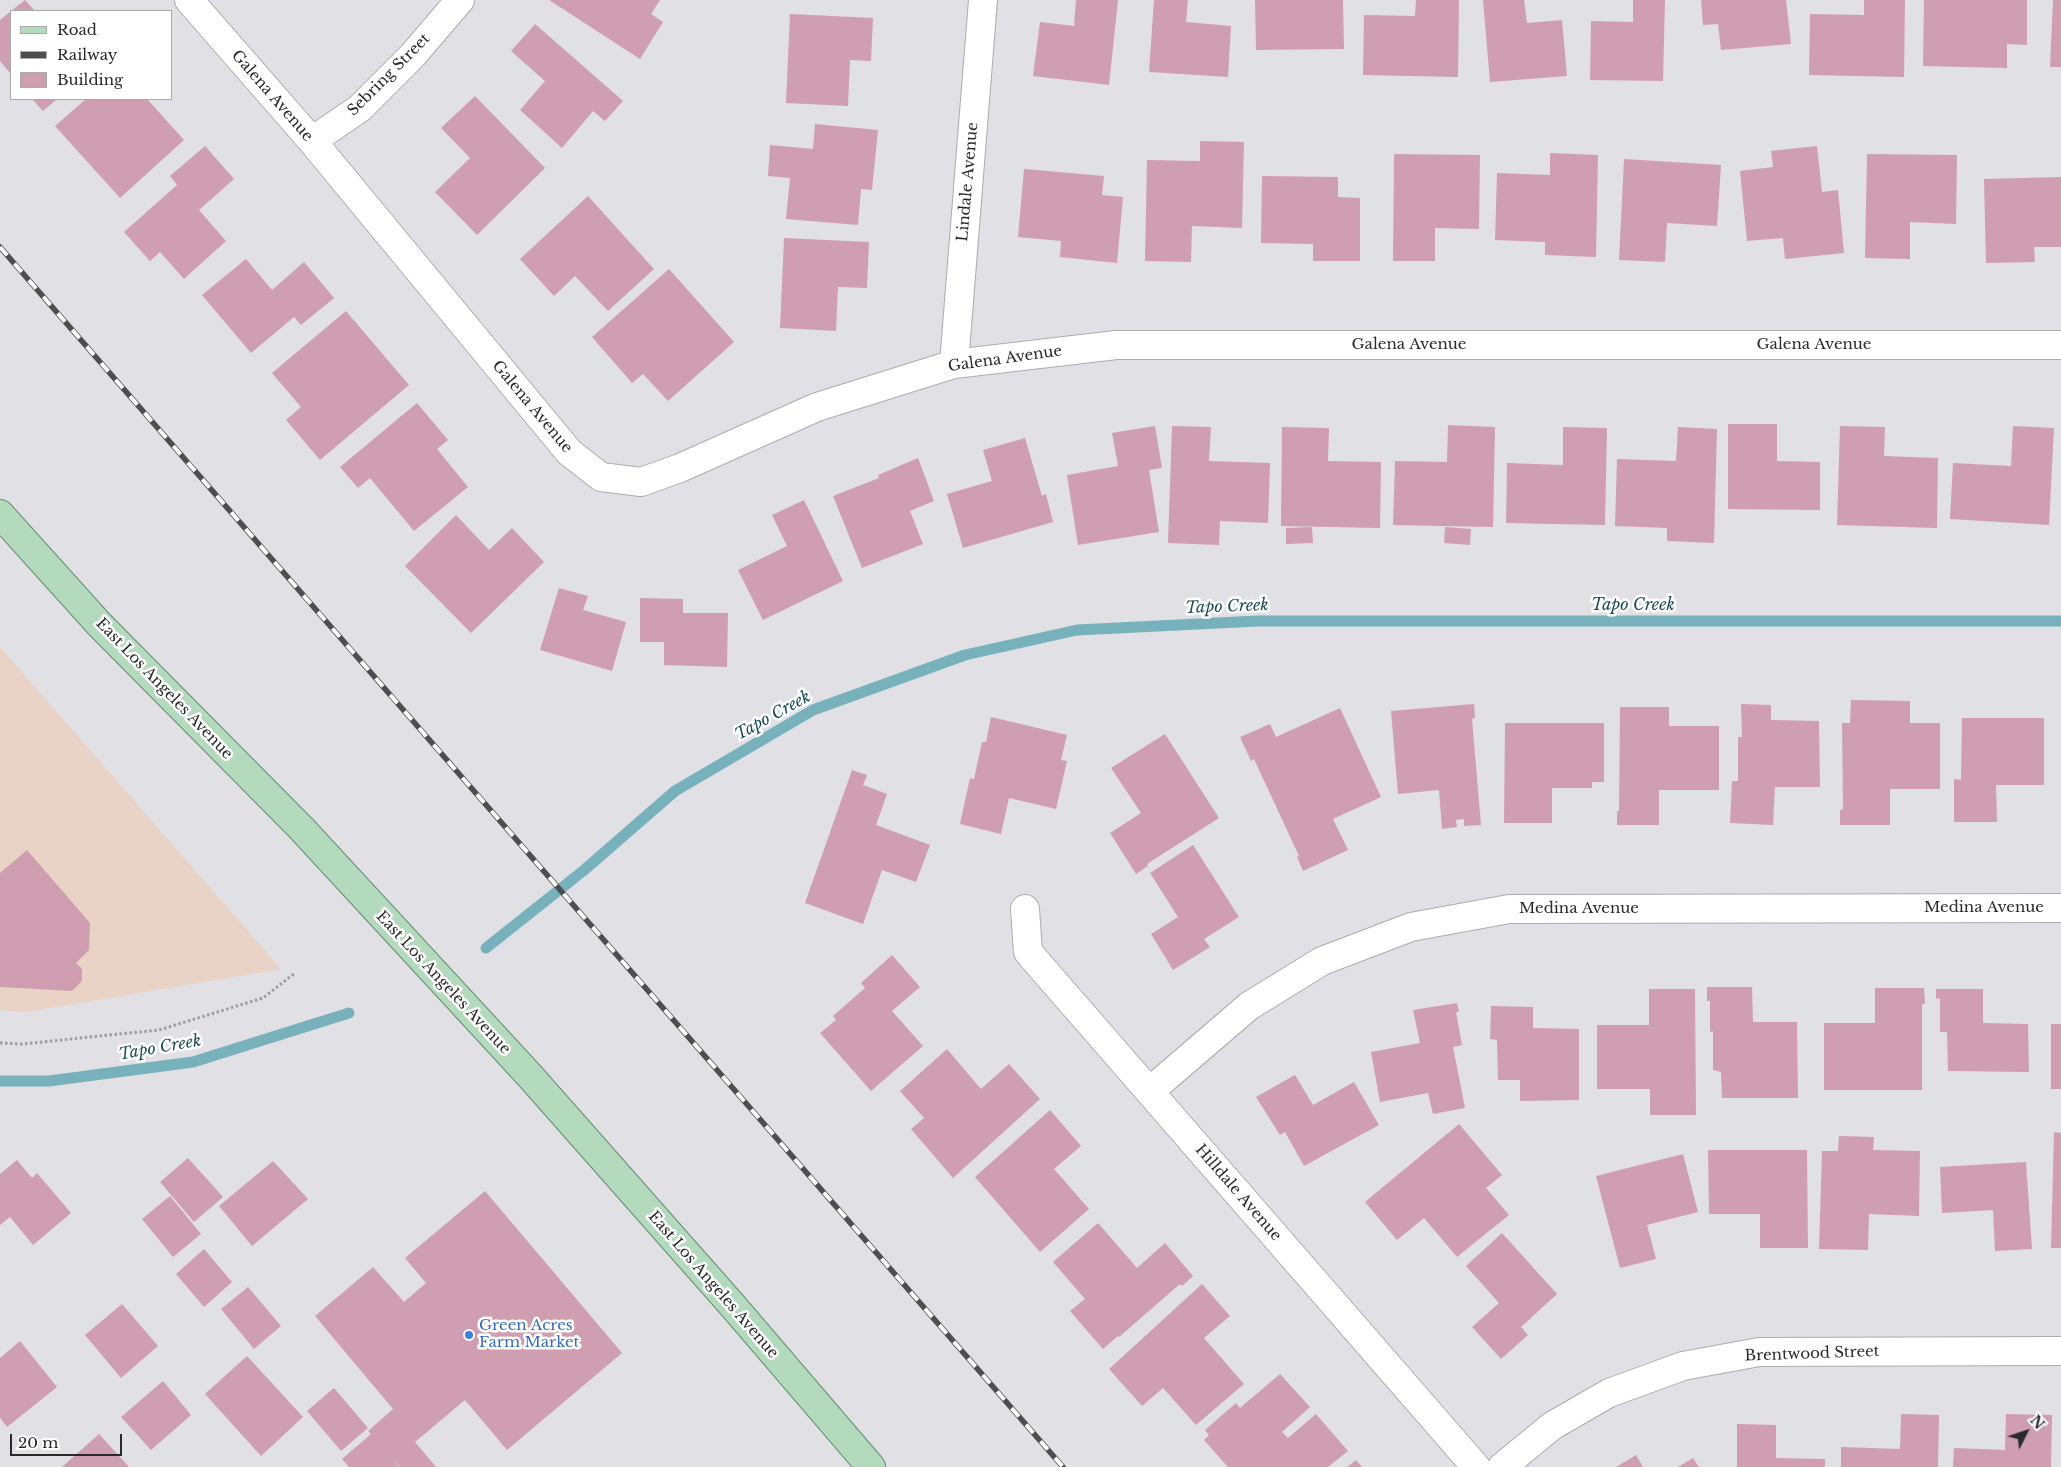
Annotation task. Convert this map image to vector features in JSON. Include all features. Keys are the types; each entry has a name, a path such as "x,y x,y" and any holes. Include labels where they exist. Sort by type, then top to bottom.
{"main road":[{"name":"East Los Angeles Avenue","path":"0,514 100,624 302,829 530,1076 734,1306 871,1467"}],"street":[{"name":"Galena Avenue","path":"189,0 312,141 569,452 601,477 641,482 680,468 817,407 954,364 1116,345 2061,344"},
{"name":"Sebring Street","path":"312,141 360,108 413,55 460,0"},
{"name":"Lindale Avenue","path":"954,364 982,0"},
{"name":"Medina Avenue","path":"1150,1092 1249,1006 1322,961 1412,927 1509,909 2061,908"},
{"name":"Hilldale Avenue","path":"1025,909 1028,952 1476,1467"},
{"name":"Brentwood Street","path":"1502,1467 1552,1426 1609,1393 1683,1366 1759,1352 2061,1352"}],"path":[{"path":"0,1043 22,1044 159,1030 263,998 295,973"}],"shaded area":[{"path":"0,647 281,969 26,1012 0,1010"}],"building":[{"path":"25,0 34,10 12,10"},
{"path":"549,0 660,0 651,14 663,22 640,59"},
{"path":"1076,0 1118,0 1109,85 1033,76 1040,22 1074,26"},
{"path":"1154,0 1188,0 1186,22 1231,26 1228,77 1149,72"},
{"path":"1255,0 1343,0 1344,49 1256,50"},
{"path":"1416,0 1459,0 1458,77 1363,75 1364,15 1415,16"},
{"path":"1483,0 1524,0 1527,23 1562,20 1567,76 1490,82"},
{"path":"1633,0 1665,0 1663,81 1590,80 1591,21 1633,22"},
{"path":"1701,0 1786,0 1791,44 1721,50 1718,24 1703,25"},
{"path":"1864,0 1905,0 1904,77 1809,75 1810,14 1864,15"},
{"path":"1924,0 2027,0 2027,45 2007,44 2007,68 1923,66"},
{"path":"2053,0 2061,0 2061,67 2050,67"},
{"path":"10,12 10,73 0,61 0,20"},
{"path":"790,14 873,18 871,61 850,60 848,106 786,103"},
{"path":"535,24 623,101 605,121 593,111 562,148 520,110 545,81 511,51"},
{"path":"475,96 545,168 477,235 435,192 470,158 441,128"},
{"path":"33,100 56,100 43,111"},
{"path":"85,100 148,100 184,140 120,198 55,126"},
{"path":"815,124 878,130 872,190 861,189 858,225 786,219 790,178 768,176 770,145 813,149"},
{"path":"1200,141 1244,142 1242,228 1192,226 1191,262 1145,261 1147,160 1200,161"},
{"path":"205,146 234,179 199,210 226,241 184,279 160,252 150,261 124,232 177,185 170,176"},
{"path":"1817,146 1822,192 1838,190 1844,253 1785,259 1783,238 1747,241 1740,171 1773,167 1771,151"},
{"path":"1550,153 1598,155 1596,257 1545,255 1545,242 1495,240 1497,173 1550,175"},
{"path":"1394,154 1480,155 1479,229 1435,228 1435,261 1393,261"},
{"path":"1867,154 1957,155 1956,224 1910,222 1910,259 1865,258"},
{"path":"1624,159 1721,165 1717,226 1667,223 1665,262 1619,260"},
{"path":"1024,169 1104,176 1102,195 1123,197 1117,263 1060,257 1061,241 1018,237"},
{"path":"1262,176 1338,177 1338,197 1360,198 1360,261 1313,261 1313,244 1261,243"},
{"path":"2061,177 2061,247 2034,247 2035,262 1986,263 1984,179"},
{"path":"588,196 654,269 608,311 575,276 554,296 520,259"},
{"path":"784,238 869,242 867,288 838,287 836,331 780,328"},
{"path":"246,259 272,290 304,262 334,298 301,325 294,317 251,353 202,295"},
{"path":"669,269 734,342 668,401 643,374 632,383 592,337"},
{"path":"346,311 409,385 320,460 286,420 301,407 272,373"},
{"path":"417,403 448,440 437,449 468,487 414,531 370,478 358,488 340,467"},
{"path":"1728,424 1777,424 1777,461 1820,462 1820,510 1728,509"},
{"path":"1448,425 1495,427 1493,527 1393,525 1395,461 1447,462"},
{"path":"1155,426 1162,468 1149,470 1159,532 1078,545 1067,475 1118,466 1112,433"},
{"path":"1172,426 1211,427 1209,461 1270,463 1268,523 1220,521 1219,545 1168,543"},
{"path":"1840,426 1885,427 1884,456 1938,458 1937,528 1837,525"},
{"path":"2013,426 2054,428 2049,525 1950,519 1953,463 2011,466"},
{"path":"1282,427 1329,428 1328,461 1381,462 1380,528 1281,526"},
{"path":"1563,427 1607,428 1605,525 1506,523 1507,463 1563,465"},
{"path":"1678,427 1717,429 1714,543 1667,541 1667,528 1615,526 1617,459 1676,461"},
{"path":"1025,438 1042,496 1046,494 1053,522 963,548 947,494 992,481 983,450"},
{"path":"918,458 934,501 910,511 923,544 862,568 833,496 879,478 878,475"},
{"path":"804,500 843,581 763,620 738,570 787,546 772,515"},
{"path":"456,515 489,550 512,528 544,562 471,633 405,566"},
{"path":"1312,527 1313,543 1286,544 1286,528"},
{"path":"1445,527 1471,529 1470,545 1444,543"},
{"path":"559,588 588,596 583,610 626,622 612,671 540,650"},
{"path":"640,598 683,599 683,613 728,613 727,667 664,665 664,642 640,642"},
{"path":"1851,700 1910,701 1910,723 1940,723 1940,789 1890,789 1890,825 1840,825 1840,810 1843,809 1842,723 1850,723"},
{"path":"1474,704 1475,718 1472,719 1481,825 1464,826 1464,819 1456,820 1457,827 1442,829 1439,790 1398,794 1391,711"},
{"path":"1741,704 1771,705 1771,720 1819,721 1820,787 1775,787 1773,825 1730,823 1732,781 1738,781 1738,737 1742,737"},
{"path":"1620,707 1669,707 1669,726 1719,726 1719,790 1659,790 1659,825 1617,825 1617,811 1619,811"},
{"path":"1340,708 1381,797 1333,819 1348,850 1303,871 1297,857 1299,856 1254,759 1251,761 1240,737 1270,724 1276,737"},
{"path":"991,717 1067,735 1061,760 1067,761 1056,809 1009,798 1001,834 960,824 970,778 974,779 982,742 986,742"},
{"path":"1962,718 2044,718 2044,785 1996,785 1997,822 1954,822 1954,779 1961,780"},
{"path":"1505,723 1604,723 1604,782 1592,782 1592,788 1552,788 1552,823 1504,823"},
{"path":"1165,734 1219,818 1147,864 1148,866 1136,874 1110,833 1141,813 1111,768"},
{"path":"852,770 867,775 863,785 887,794 876,825 930,845 916,882 882,870 863,924 805,903"},
{"path":"1193,845 1239,917 1204,939 1210,947 1173,970 1151,934 1178,917 1150,873"},
{"path":"27,850 90,923 89,950 76,963 82,969 82,981 72,991 0,987 0,873"},
{"path":"892,955 920,987 892,1011 923,1046 871,1091 820,1033 836,1020 833,1016 865,988 861,983"},
{"path":"1707,987 1752,987 1753,1022 1797,1022 1798,1098 1722,1098 1721,1072 1713,1070 1713,1031 1710,1032 1710,1001 1707,1001"},
{"path":"1875,988 1924,988 1925,1004 1922,1004 1922,1090 1824,1090 1824,1023 1875,1023"},
{"path":"1649,989 1695,989 1696,1115 1650,1115 1650,1089 1597,1089 1597,1025 1649,1025"},
{"path":"1936,989 1983,989 1983,1023 2028,1024 2029,1072 1948,1071 1947,1032 1940,1032 1940,998 1936,999"},
{"path":"1457,1003 1459,1012 1456,1012 1462,1045 1453,1047 1465,1108 1433,1114 1428,1093 1380,1102 1371,1052 1420,1043 1413,1010"},
{"path":"1491,1006 1533,1007 1533,1028 1579,1029 1579,1100 1520,1101 1520,1080 1498,1080 1497,1040 1490,1039"},
{"path":"2051,1024 2061,1024 2061,1089 2051,1089"},
{"path":"947,1049 981,1089 1009,1064 1040,1099 953,1178 911,1129 924,1118 900,1091"},
{"path":"1295,1075 1313,1105 1354,1082 1379,1125 1304,1166 1285,1132 1280,1135 1256,1097"},
{"path":"1050,1110 1081,1146 1054,1169 1089,1209 1040,1252 975,1177"},
{"path":"1459,1124 1502,1175 1486,1188 1509,1215 1457,1257 1424,1218 1397,1240 1365,1202"},
{"path":"2054,1132 2061,1133 2061,1248 2051,1248"},
{"path":"1839,1136 1874,1137 1873,1150 1920,1151 1919,1216 1869,1214 1868,1250 1819,1249 1822,1151 1838,1151"},
{"path":"1708,1150 1807,1150 1808,1248 1760,1248 1760,1214 1709,1214"},
{"path":"1683,1154 1698,1212 1647,1225 1656,1259 1620,1268 1596,1176"},
{"path":"188,1158 223,1197 194,1222 160,1182"},
{"path":"17,1160 32,1178 37,1173 71,1213 33,1245 10,1217 0,1225 0,1174"},
{"path":"273,1161 308,1199 252,1246 219,1206"},
{"path":"2026,1162 2032,1249 1995,1251 1993,1210 1942,1213 1940,1167"},
{"name":"Green Acres Farm Market","path":"485,1191 622,1353 507,1450 465,1400 415,1442 436,1467 400,1467 391,1457 399,1467 349,1467 342,1459 371,1434 368,1431 393,1409 315,1316 373,1267 404,1302 426,1283 405,1258"},
{"path":"170,1196 201,1234 173,1257 142,1219"},
{"path":"1098,1223 1137,1268 1165,1243 1193,1276 1182,1286 1180,1284 1103,1349 1070,1311 1085,1299 1053,1262"},
{"path":"1502,1233 1557,1294 1521,1327 1528,1335 1501,1359 1472,1327 1499,1303 1466,1266"},
{"path":"204,1249 232,1282 204,1307 176,1274"},
{"path":"1202,1284 1230,1316 1204,1338 1244,1384 1196,1425 1163,1388 1142,1406 1109,1369"},
{"path":"248,1287 281,1326 254,1349 221,1309"},
{"path":"122,1304 158,1346 121,1378 85,1335"},
{"path":"20,1341 57,1387 7,1427 0,1418 0,1358"},
{"path":"247,1356 303,1417 261,1456 205,1394"},
{"path":"1280,1374 1310,1407 1282,1432 1288,1438 1316,1414 1348,1451 1328,1467 1228,1467 1204,1440 1209,1435 1205,1430 1236,1403 1240,1408"},
{"path":"163,1381 191,1415 151,1450 121,1417"},
{"path":"334,1388 368,1428 341,1451 307,1411"},
{"path":"1901,1414 1939,1415 1938,1467 1841,1467 1841,1447 1900,1449"},
{"path":"2006,1414 2052,1415 2051,1467 1953,1467 1954,1448 2005,1450"},
{"path":"1737,1424 1776,1425 1776,1458 1825,1459 1825,1467 1737,1467"},
{"path":"99,1434 129,1467 62,1467"},
{"path":"1636,1455 1643,1467 1616,1467"},
{"path":"1693,1458 1699,1467 1678,1467"},
{"path":"1356,1460 1362,1467 1347,1467"}],"waterway":[{"name":"Tapo Creek","path":"486,948 583,871 675,791 813,710 965,655 1077,630 1258,621 2061,621"},
{"name":"Tapo Creek","path":"0,1081 49,1081 193,1062 349,1013"}],"railway":[{"path":"0,247 1063,1467"}],"place":[{"name":"Green Acres Farm Market","path":"469,1335"}]}
